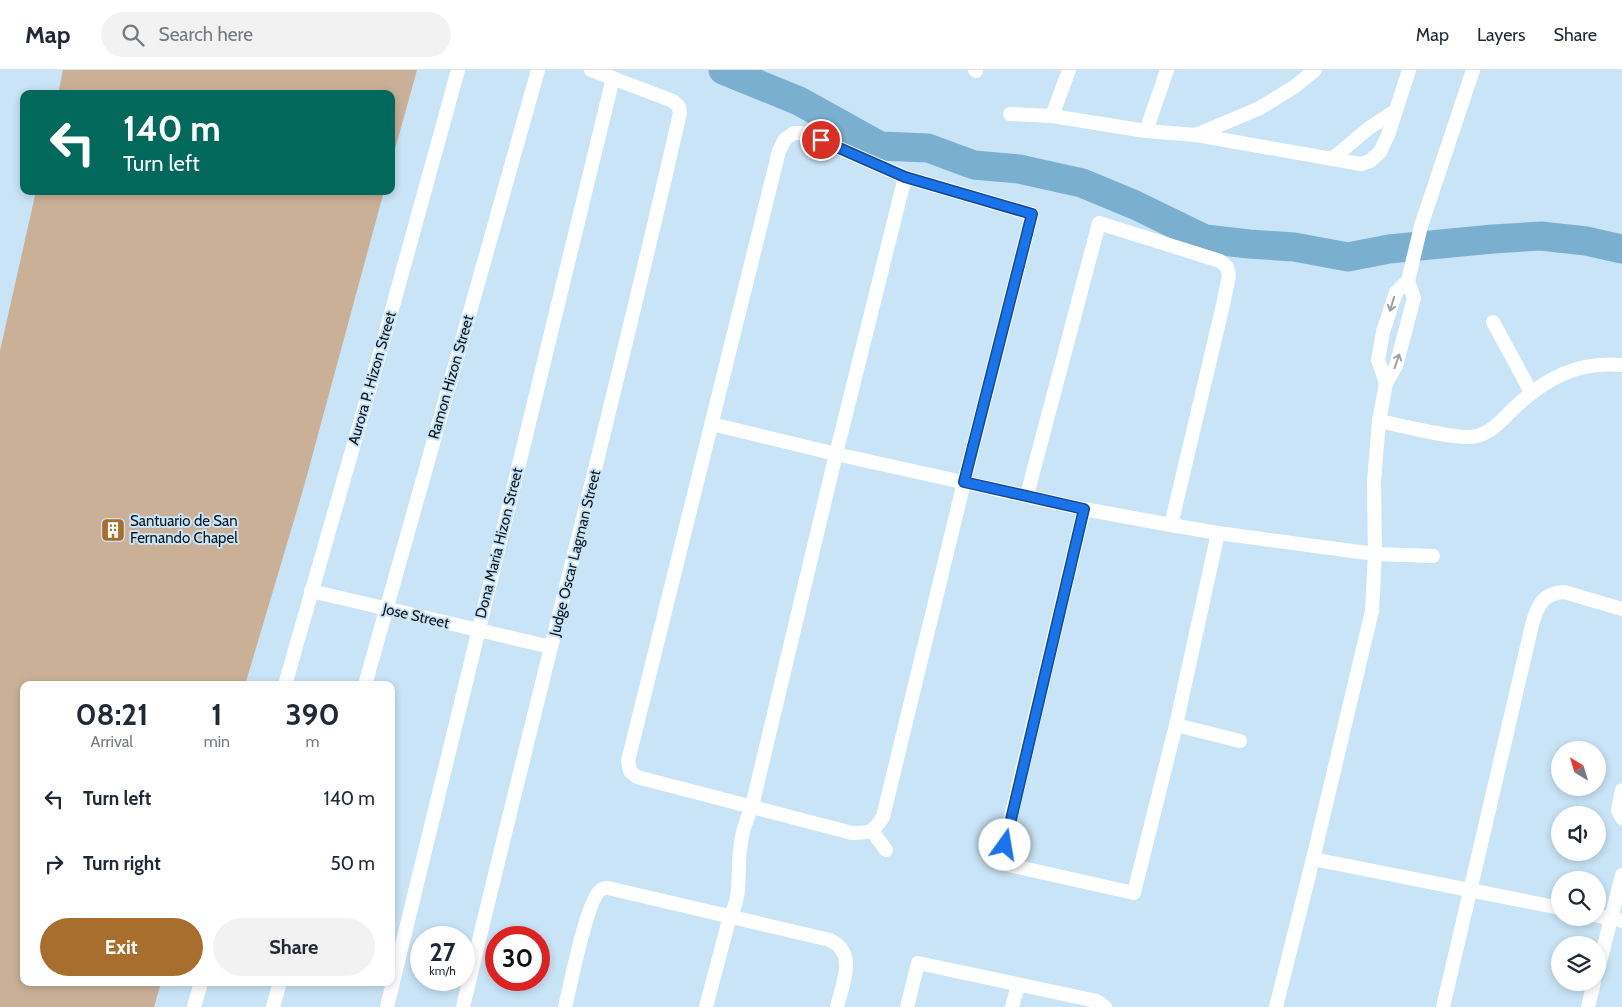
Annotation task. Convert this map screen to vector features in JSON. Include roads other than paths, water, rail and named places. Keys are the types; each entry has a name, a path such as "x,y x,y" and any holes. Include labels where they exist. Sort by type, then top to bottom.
{"street":[{"name":"Aurora P. Hizon Street","path":"285,681 383,342 458,70"},
{"name":"Ramon Hizon Street","path":"366,681 538,70"},
{"path":"592,70 613,78"},
{"path":"1052,116 1069,70"},
{"path":"1146,131 1167,70"},
{"path":"1196,136 1260,108 1294,87 1315,70"},
{"path":"1010,114 1052,116 1146,131 1196,136 1362,164 1370,161 1380,152 1388,136 1409,70"},
{"path":"1386,383 1378,360 1382,342 1396,292 1408,281 1421,226 1473,70"},
{"name":"Judge Oscar Lagman Street","path":"463,1007 624,354 680,113 680,107 673,101 613,78"},
{"name":"Dona Maria Hizon Street","path":"395,974 613,78"},
{"path":"1332,160 1369,128 1395,111"},
{"path":"804,132 905,177 1032,214 964,482 883,817 872,831 864,833 852,832 637,777 630,771 628,761 712,424 779,151 785,139 794,134 804,132"},
{"path":"706,1007 730,916 736,908 740,850 905,177"},
{"path":"1027,495 1098,223 1220,261 1227,267 1229,276 1223,305 1171,525"},
{"path":"1276,1007 1372,610 1375,554 1374,482 1379,421 1386,383 1396,366 1414,298 1408,281"},
{"path":"1493,322 1531,392"},
{"path":"1379,421 1461,437 1476,437 1503,419 1531,392 1554,378 1572,370 1605,363 1622,365"},
{"path":"712,424 836,454 1084,509 1171,525 1375,554 1433,556"},
{"path":"1084,509 1000,863 1134,893 1176,725 1218,533"},
{"name":"Jose Street","path":"311,591 551,647"},
{"path":"1443,1007 1537,608 1554,593 1564,592 1622,609"},
{"path":"1176,725 1240,741"},
{"path":"1622,790 1618,810 1622,818"},
{"path":"872,831 886,850"},
{"path":"1313,859 1551,906"},
{"path":"1606,936 1622,875"},
{"path":"565,1007 587,915 594,898 600,890 608,888 830,940 839,944 847,958 836,1007"},
{"path":"907,1007 918,962 1097,1001 1105,1007"},
{"path":"1012,1007 1018,985"},
{"path":"194,1007 200,986"},
{"path":"273,1007 279,986"},
{"name":"Dona Maria Hizon Street","path":"387,1007 392,986"},
{"path":"1588,1007 1592,991"}],"waterway":[{"path":"723,70 799,101 880,146 928,148 974,165 1019,169 1082,183 1135,205 1205,239 1294,247 1348,257 1389,249 1541,236 1586,241 1622,249"}],"place":[{"name":"Santuario de San Fernando Chapel","path":"113,530"}]}
